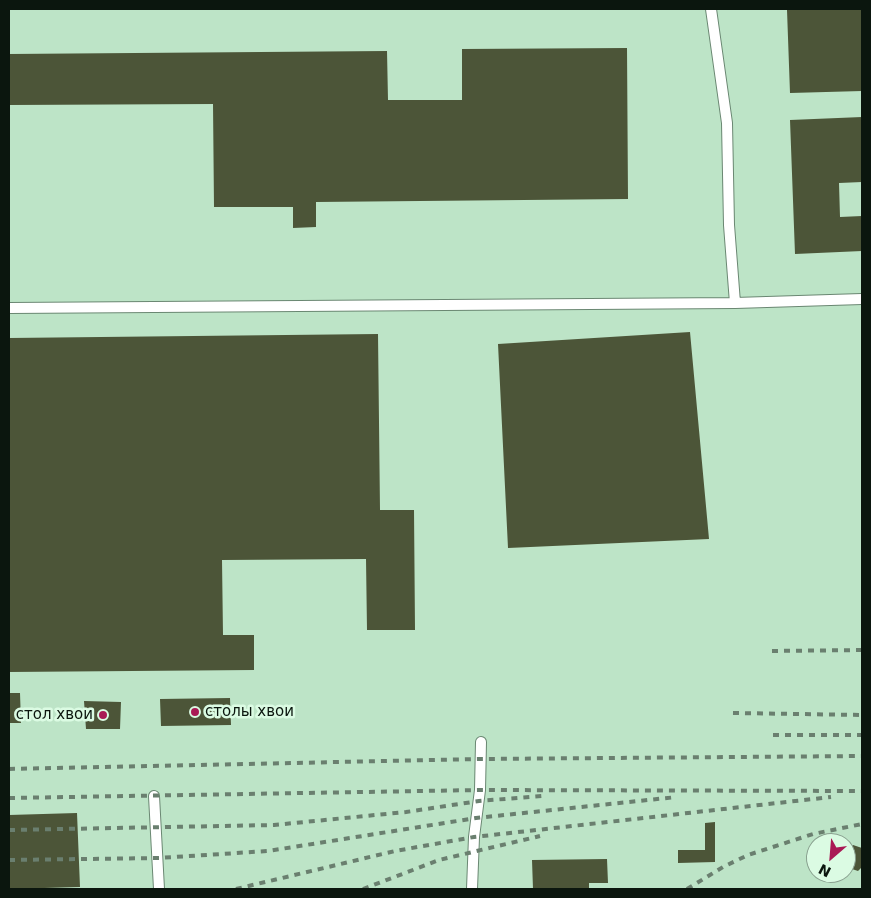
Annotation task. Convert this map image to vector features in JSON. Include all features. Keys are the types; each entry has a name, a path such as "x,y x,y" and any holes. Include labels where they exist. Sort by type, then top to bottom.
{"lane":[{"path":"711,9 727,123 729,224 735,303"},
{"path":"9,308 735,303 862,299"},
{"path":"472,889 474,837 480,790 481,742"},
{"path":"154,796 159,889"}],"shaded area":[{"path":"9,9 862,9 862,889 9,889"}],"building":[{"path":"862,9 862,91 790,93 787,10"},
{"path":"627,48 628,199 316,202 316,227 293,228 293,207 214,207 213,104 9,105 9,54 387,51 388,100 462,100 462,49"},
{"path":"862,117 862,182 839,183 840,217 862,216 862,251 795,254 790,120"},
{"path":"690,332 709,539 508,548 498,344"},
{"path":"378,334 380,510 414,510 415,630 367,630 366,559 222,560 223,635 254,635 254,670 9,672 9,338"},
{"path":"9,693 20,693 21,723 9,723"},
{"name":"столы хвои","path":"230,698 231,725 161,726 160,699"},
{"name":"стол хвои","path":"84,701 121,702 120,729 86,729"},
{"path":"77,813 80,887 9,889 9,815"},
{"path":"715,822 715,862 678,863 678,850 705,850 705,823"},
{"path":"856,846 862,848 862,867 858,871 856,870"},
{"path":"607,859 608,883 589,883 589,889 533,889 532,860"}],"railway":[{"path":"772,651 862,650"},
{"path":"733,713 862,715"},
{"path":"773,735 862,735"},
{"path":"9,769 480,759 862,756"},
{"path":"9,798 480,790 862,791"},
{"path":"9,830 274,825 406,812 479,801 542,796"},
{"path":"9,860 159,858 268,851 476,818 677,797"},
{"path":"236,889 395,851 474,837 831,797"},
{"path":"687,889 723,867 748,855 813,834 862,824"},
{"path":"363,889 439,860 540,836"}],"place":[{"name":"столы хвои","path":"195,712"},
{"name":"стол хвои","path":"103,715"}]}
